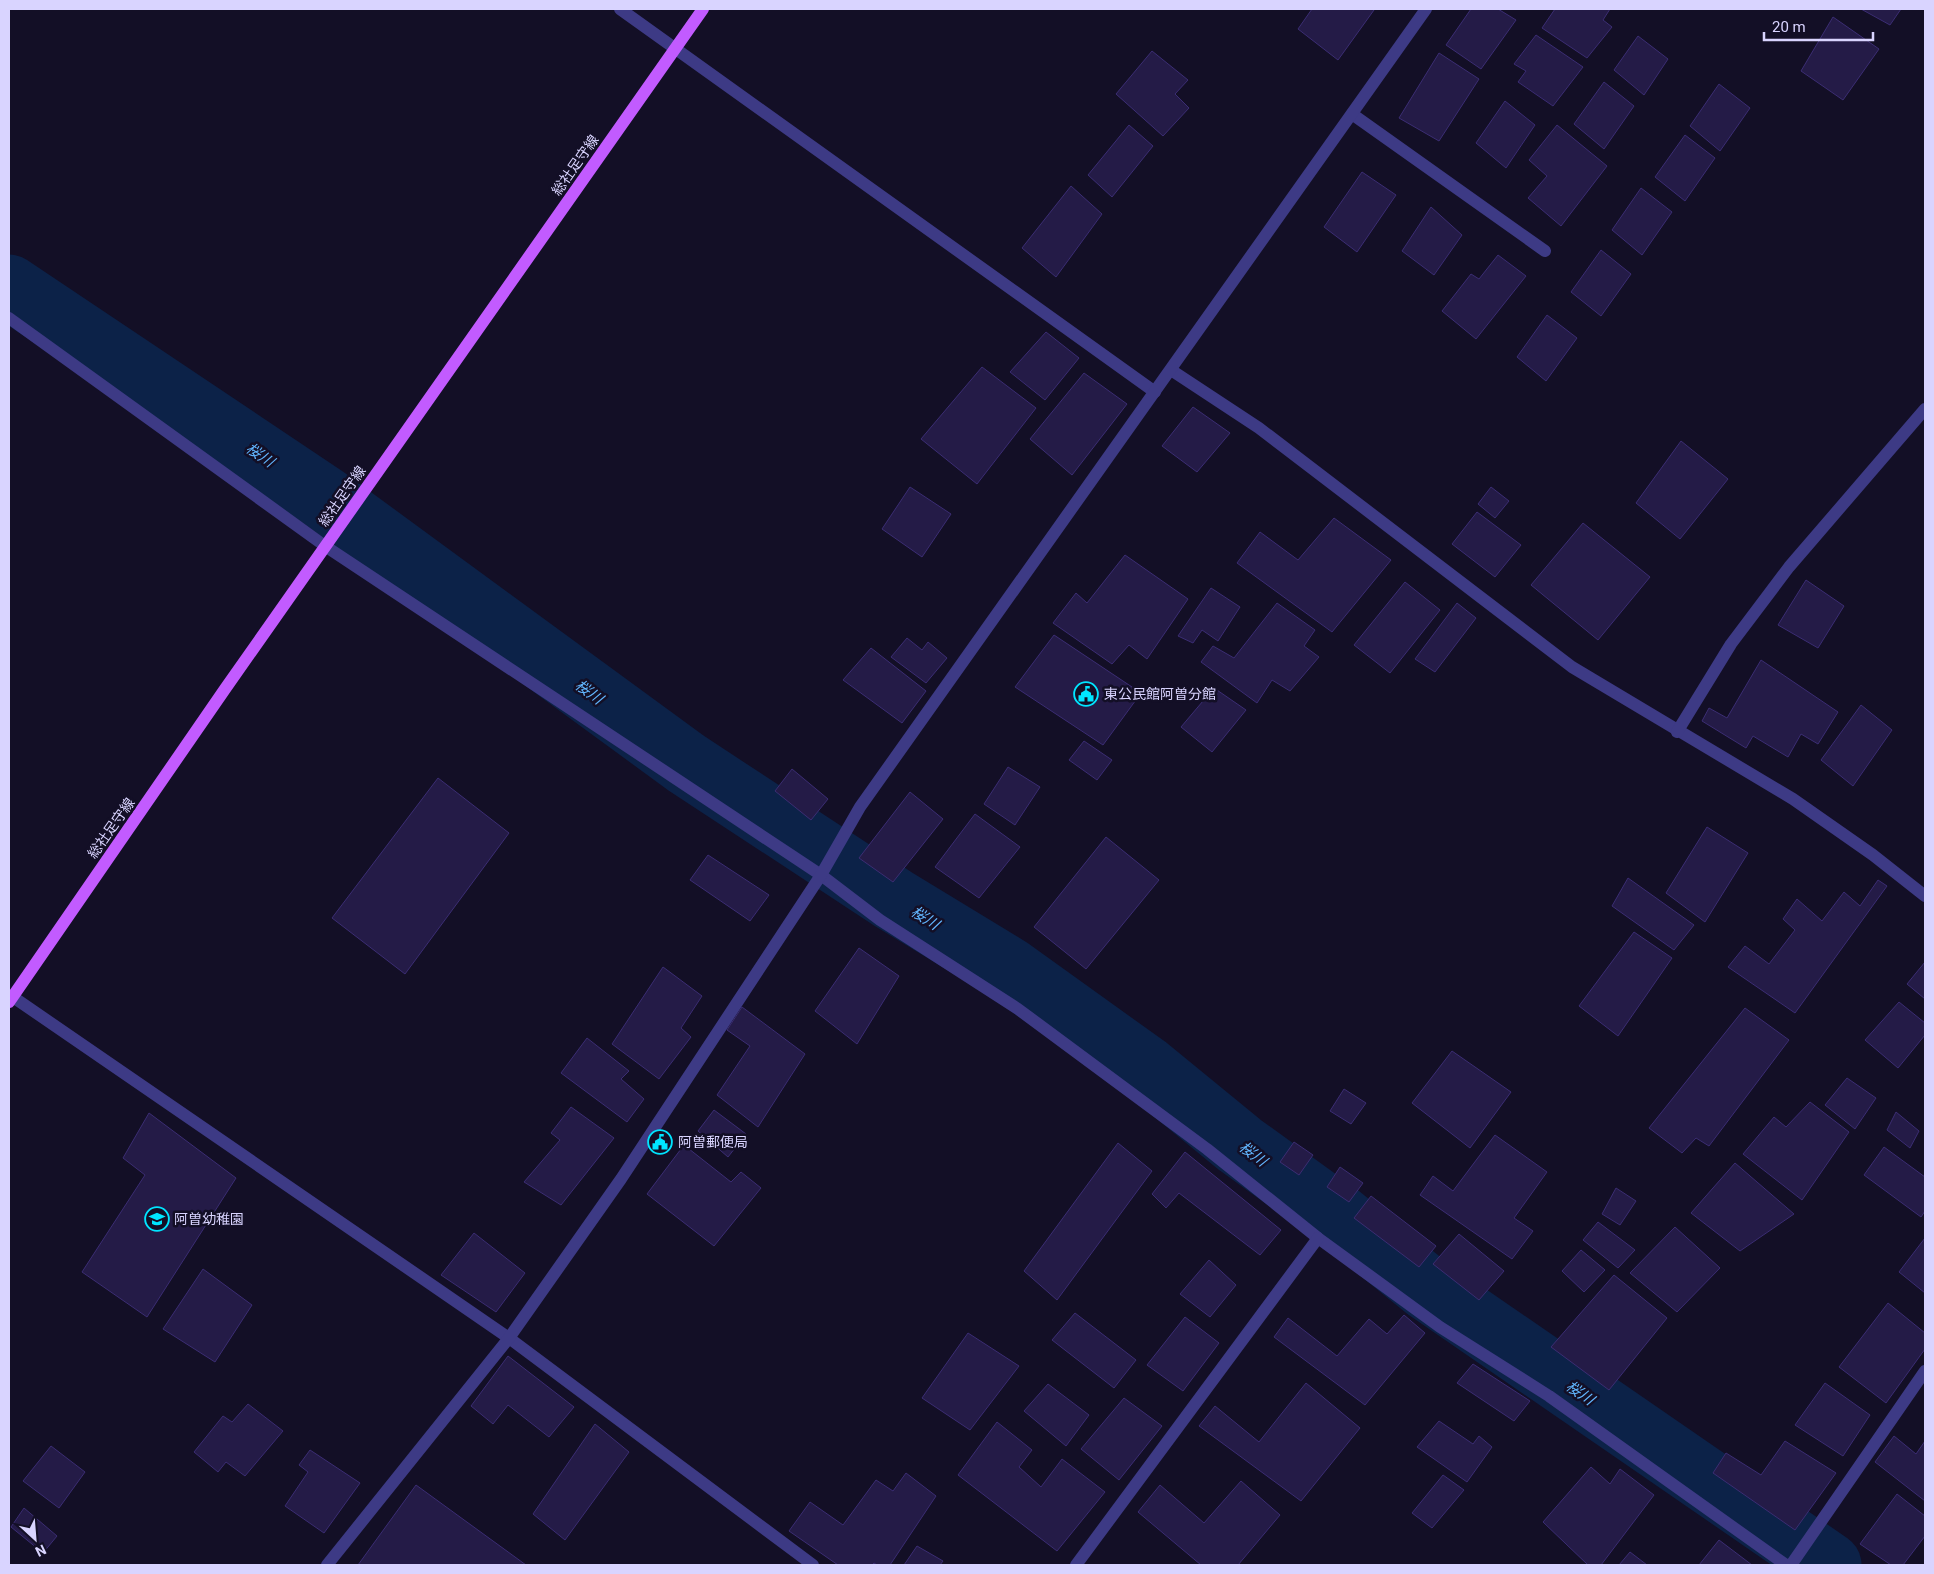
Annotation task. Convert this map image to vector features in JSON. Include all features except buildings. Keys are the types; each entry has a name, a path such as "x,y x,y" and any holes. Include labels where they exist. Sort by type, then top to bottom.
{"main road":[{"name":"総社足守線","path":"11,1000 325,546 703,9"}],"street":[{"path":"620,9 1155,392"},
{"path":"327,1565 509,1338 621,1179 823,871 860,808 1426,9"},
{"path":"1352,114 1545,251"},
{"path":"9,318 325,546 823,871 880,920 1018,1009 1207,1149 1318,1238 1440,1326 1549,1396 1786,1565"},
{"path":"1171,370 1259,428 1572,667 1677,732 1793,799 1872,855 1925,896"},
{"path":"1677,732 1732,644 1789,566 1925,409"},
{"path":"11,1000 509,1338 813,1565"},
{"path":"1076,1565 1318,1238"},
{"path":"1791,1565 1925,1371"}],"waterway":[{"name":"桜川","path":"9,287 324,498 686,763 893,899 1008,969 1146,1068 1240,1145 1337,1215 1427,1288 1829,1565"}],"place":[{"name":"東公民館阿曽分館","path":"1086,694"},
{"name":"阿曽郵便局","path":"660,1142"},
{"name":"阿曽幼稚園","path":"157,1219"}]}
